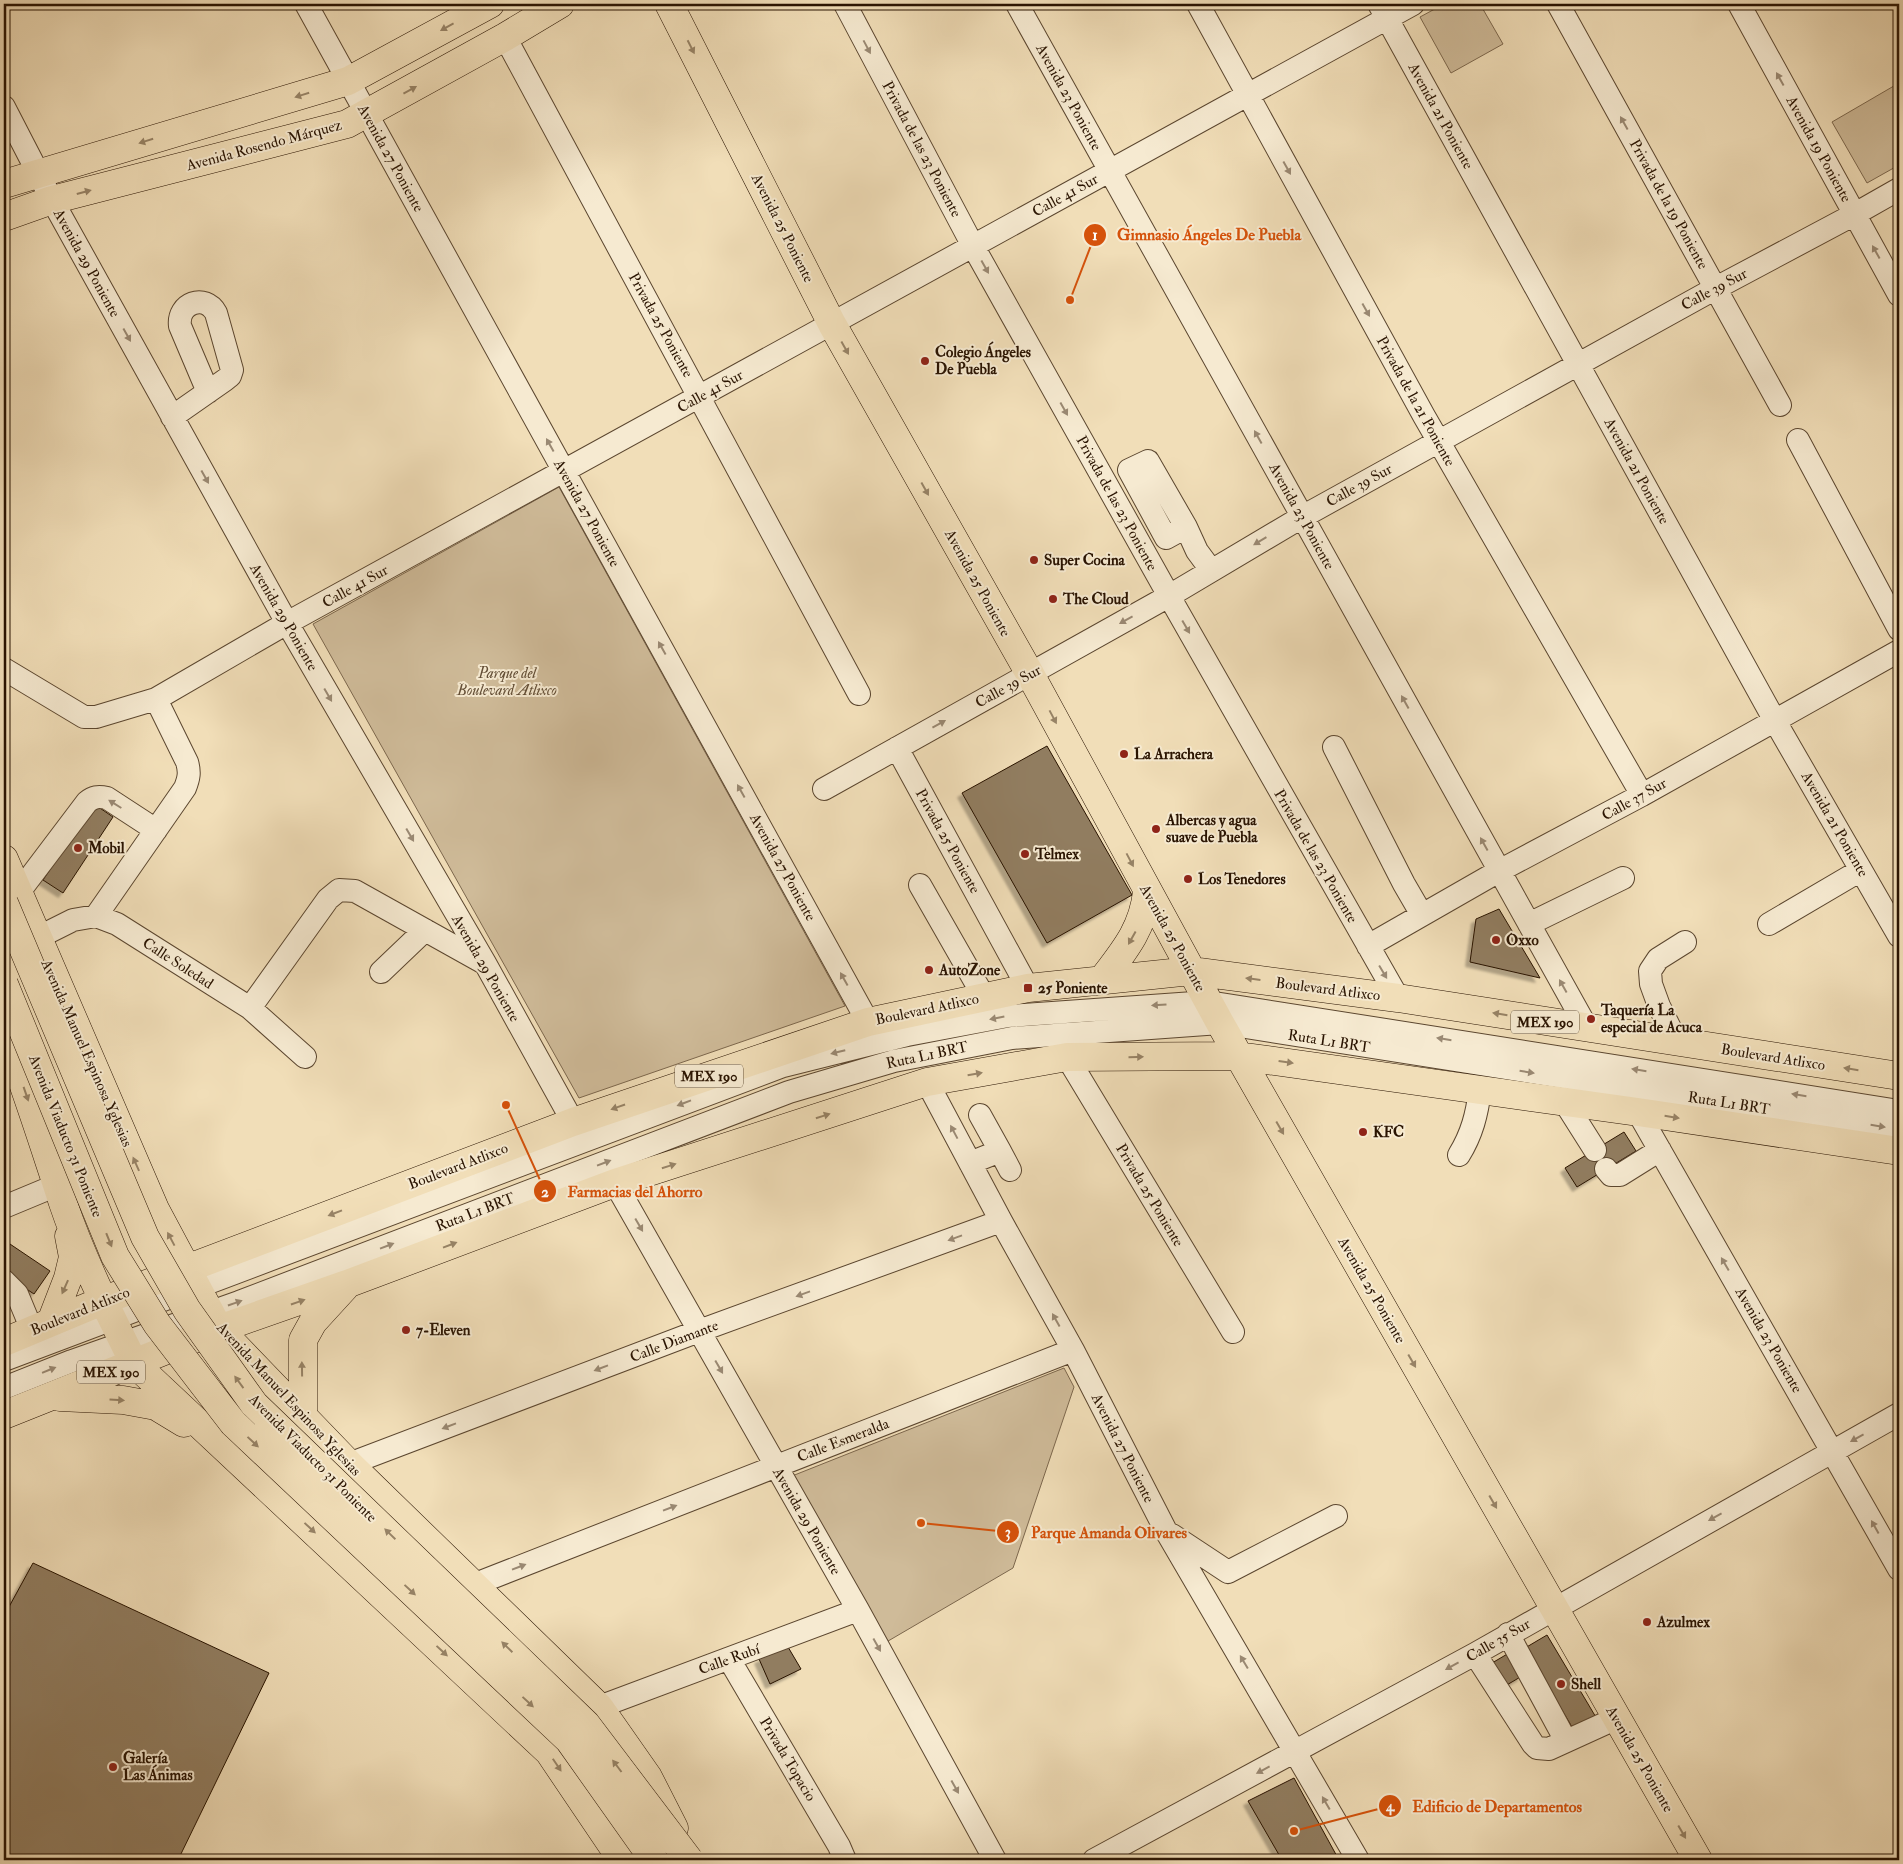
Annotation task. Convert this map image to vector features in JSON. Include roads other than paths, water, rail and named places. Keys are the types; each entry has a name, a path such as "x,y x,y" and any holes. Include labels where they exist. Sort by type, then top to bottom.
{"main road":[{"path":"4,184 348,81 490,4"},
{"name":"Avenida Rosendo Márquez","path":"4,217 52,200 348,124 560,4"},
{"name":"Avenida 25 Poniente","path":"669,4 832,324 1030,674 1191,972 1550,1615 1611,1721 1698,1860"},
{"name":"Avenida Manuel Espinosa Yglesias","path":"4,859 11,898 37,938 155,1209 214,1320 349,1464 599,1707 648,1777 690,1860"},
{"path":"1102,980 1131,941 1145,910 1147,892"},
{"name":"Avenida Viaducto 31 Poniente","path":"11,898 145,1237 187,1310 254,1404 586,1724 690,1860"},
{"name":"Boulevard Atlixco","path":"4,1415 51,1396 118,1331 192,1278 573,1122 868,1022 1028,988 1191,972 1398,998 1899,1076"},
{"name":"Avenida Viaducto 31 Poniente","path":"4,984 115,1256 157,1324 233,1424 569,1740 654,1860"},
{"path":"73,1021 7,1040 61,1195 118,1331 226,1447 549,1752 622,1860"},
{"name":"Boulevard Atlixco","path":"4,1342 42,1326 118,1331 214,1320 347,1284 615,1183 927,1082 1067,1057 1238,1056 1564,1101 1899,1151"},
{"path":"42,1326 68,1278 73,1257 61,1195"},
{"path":"303,1417 303,1340 312,1322 347,1284"},
{"path":"51,1396 123,1400 156,1406 226,1447"},
{"path":"282,1501 349,1464"}],"street":[{"name":"Avenida 27 Poniente","path":"306,4 868,1022"},
{"name":"Privada de las 23 Poniente","path":"845,4 973,246 1169,596 1398,998"},
{"name":"Avenida 23 Poniente","path":"1017,4 1587,1028"},
{"name":"Privada de la 21 Poniente","path":"1198,4 1438,441 1642,796"},
{"name":"Calle 41 Sur","path":"4,669 84,716 96,718 156,699 287,624 1248,94 1383,11 1413,4"},
{"name":"Privada de la 19 Poniente","path":"1558,4 1780,405"},
{"name":"Avenida 19 Poniente","path":"1739,4 1899,295"},
{"name":"Avenida 21 Poniente","path":"1383,11 1775,721 1899,936"},
{"name":"Privada 25 Poniente","path":"504,37 860,694"},
{"name":"Avenida 29 Poniente","path":"4,106 52,200 287,624 485,963 573,1122"},
{"name":"Calle 39 Sur","path":"824,789 1169,596 1302,517 1438,441 1899,189"},
{"path":"172,417 208,392"},
{"path":"1798,440 1899,629"},
{"path":"1186,527 1197,551 1211,570"},
{"name":"Calle 37 Sur","path":"1368,946 1499,871 1642,796 1899,651"},
{"path":"37,938 73,920 96,916 189,780 187,762 156,699"},
{"path":"1334,747 1404,884 1422,915"},
{"name":"Privada 25 Poniente","path":"897,748 1028,988"},
{"path":"11,898 92,798 100,796 107,798 156,830"},
{"path":"1769,924 1861,870"},
{"path":"1529,924 1623,878"},
{"path":"920,885 984,997"},
{"path":"250,1008 328,899 339,890 355,891 485,963"},
{"name":"Calle Soledad","path":"96,916 117,924 250,1008 306,1057"},
{"path":"381,972 425,930"},
{"path":"1677,1042 1659,1006 1651,984 1650,971 1658,959 1685,942"},
{"name":"Ruta L1 BRT","path":"192,1278 783,1066 907,1035 1008,1016 1214,1013 1899,1111"},
{"name":"Ruta L1 BRT","path":"214,1320 789,1092 850,1073 894,1061 1012,1038 1214,1013 1899,1130"},
{"name":"Privada 25 Poniente","path":"1067,1057 1234,1332"},
{"name":"Avenida 27 Poniente","path":"927,1082 1001,1221 1073,1350 1166,1531 1358,1860"},
{"path":"1459,1154 1468,1140 1473,1127 1480,1090"},
{"path":"1564,1101 1611,1175 1620,1175 1660,1150"},
{"name":"Avenida 23 Poniente","path":"1638,1112 1899,1569"},
{"path":"970,1163 1005,1161 980,1115"},
{"name":"Avenida 29 Poniente","path":"615,1183 858,1610 995,1860"},
{"path":"4,1207 61,1195"},
{"name":"Calle Diamante","path":"349,1464 699,1331 1001,1221"},
{"path":"4,1281 17,1294 42,1326"},
{"path":"4,1360 118,1331"},
{"path":"4,1388 118,1331"},
{"name":"Calle Esmeralda","path":"474,1585 1073,1350"},
{"name":"Calle 35 Sur","path":"1094,1860 1477,1658 1899,1414"},
{"path":"1166,1531 1228,1572 1336,1516"},
{"name":"Calle Rubí","path":"599,1707 729,1660 858,1610"},
{"path":"1511,1639 1566,1741"},
{"path":"1477,1658 1533,1744 1543,1750 1611,1721"},
{"name":"Privada Topacio","path":"729,1660 839,1846 845,1860"}],"place":[{"name":"Gimnasio Ángeles De Puebla","path":"1070,300"},
{"name":"Colegio Ángeles De Puebla","path":"925,361"},
{"name":"Super Cocina","path":"1034,560"},
{"name":"The Cloud","path":"1053,599"},
{"name":"La Arrachera","path":"1124,754"},
{"name":"Albercas y agua suave de Puebla","path":"1156,829"},
{"name":"Mobil","path":"78,848"},
{"name":"Telmex","path":"1025,854"},
{"name":"Los Tenedores","path":"1188,879"},
{"name":"Oxxo","path":"1496,940"},
{"name":"AutoZone","path":"929,970"},
{"name":"25 Poniente","path":"1028,988"},
{"name":"Taquería La especial de Acuca","path":"1591,1019"},
{"name":"Farmacias del Ahorro","path":"506,1105"},
{"name":"KFC","path":"1363,1132"},
{"name":"7-Eleven","path":"406,1330"},
{"name":"Parque Amanda Olivares","path":"921,1523"},
{"name":"Azulmex","path":"1647,1622"},
{"name":"Shell","path":"1561,1684"},
{"name":"Galería Las Ánimas","path":"113,1767"},
{"name":"Edificio de Departamentos","path":"1294,1831"}],"park label":[{"name":"Parque del Boulevard Atlixco","path":"507,682"}]}
